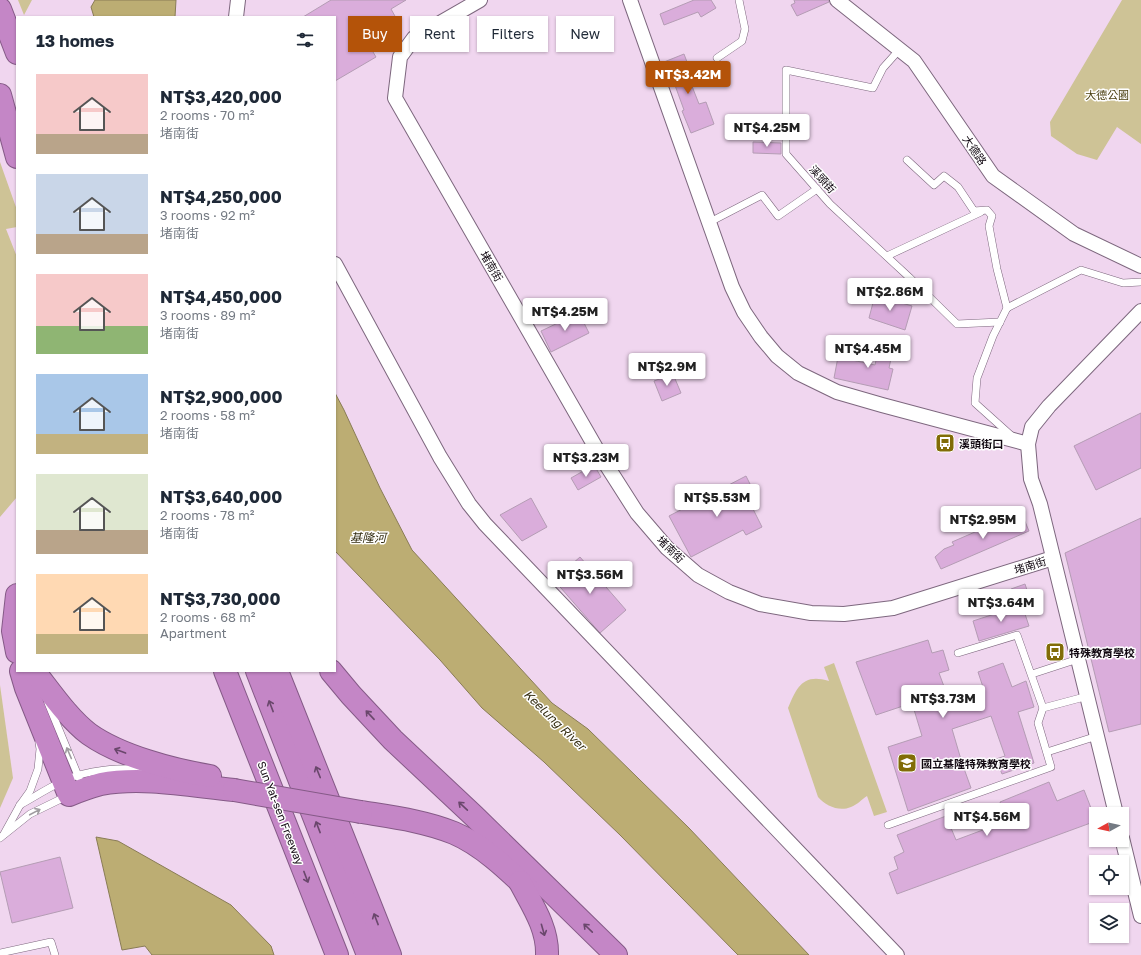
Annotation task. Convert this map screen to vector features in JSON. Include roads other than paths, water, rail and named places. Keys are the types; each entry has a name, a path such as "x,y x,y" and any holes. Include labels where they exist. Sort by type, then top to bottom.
{"highway":[{"path":"8,0 16,20"},
{"path":"0,9 16,50"},
{"path":"0,95 16,136"},
{"path":"0,95 16,153"},
{"path":"16,605 13,631 16,647"},
{"path":"213,672 225,699 250,734"},
{"name":"Sun Yat-sen Freeway","path":"225,672 337,955"},
{"path":"257,672 368,955"},
{"path":"277,672 390,955"},
{"path":"332,672 392,740 474,816 525,877 540,919 547,946 547,955"},
{"path":"29,675 73,785 133,782 235,785"},
{"path":"29,675 88,733 114,749 144,760 235,785 362,807 416,809 460,823 482,835 609,955"}],"street":[{"path":"236,16 238,0"},
{"name":"堵南街","path":"480,0 414,38 400,57 395,98 600,455 637,513 667,548 698,575 729,592 760,604 811,613 844,614 893,608 1053,558 1114,807"},
{"path":"630,0 732,287 744,312 761,337 777,356 798,373 837,392 1023,443"},
{"name":"大德路","path":"842,2 914,60 993,176 1074,234 1141,266"},
{"path":"336,266 440,457 456,484 477,514 897,955"},
{"path":"1053,558 1040,504 1031,479 1023,443 1032,427 1049,406 1141,311"},
{"path":"1124,847 1141,916"}],"lane":[{"path":"718,58 742,41 745,29 739,0"},
{"name":"溪頭街","path":"900,49 883,68 873,88 786,70 786,154 830,204 887,256 957,324 1000,322"},
{"path":"907,160 934,185 944,176 958,187 974,211 987,210"},
{"path":"708,222 762,195 778,216 817,189"},
{"path":"887,256 987,210"},
{"path":"987,210 992,216 989,226 997,269 1007,308"},
{"path":"1023,443 976,403 977,378 993,336 1007,308 1081,270 1123,283 1141,282"},
{"path":"888,825 1051,767 1038,722 1043,708 1017,635 958,653"},
{"path":"1032,674 1078,659"},
{"path":"2,836 30,791 38,769 40,749 29,675"},
{"path":"1043,708 1088,696"},
{"path":"1047,752 1097,736"},
{"path":"2,836 30,814 73,785 100,770 144,769 198,774"},
{"path":"20,805 73,785"},
{"path":"0,953 51,942 55,955"}],"water":[{"path":"95,0 176,0 175,16 94,16 91,7"},
{"name":"基隆河","path":"336,395 380,488 412,550 552,703 588,729 689,828 809,955 738,955 620,835 544,762 482,708 440,660 336,552"},
{"path":"96,837 118,841 231,905 271,946 274,955 152,955 145,946 122,950"}],"place":[{"name":"溪頭街口","path":"945,443"},
{"name":"特殊教育學校","path":"1055,652"},
{"name":"國立基隆特殊教育學校","path":"907,763"}],"park label":[{"name":"大德公園","path":"1107,94"}],"water label":[{"name":"Keelung River","path":"555,720"}]}
